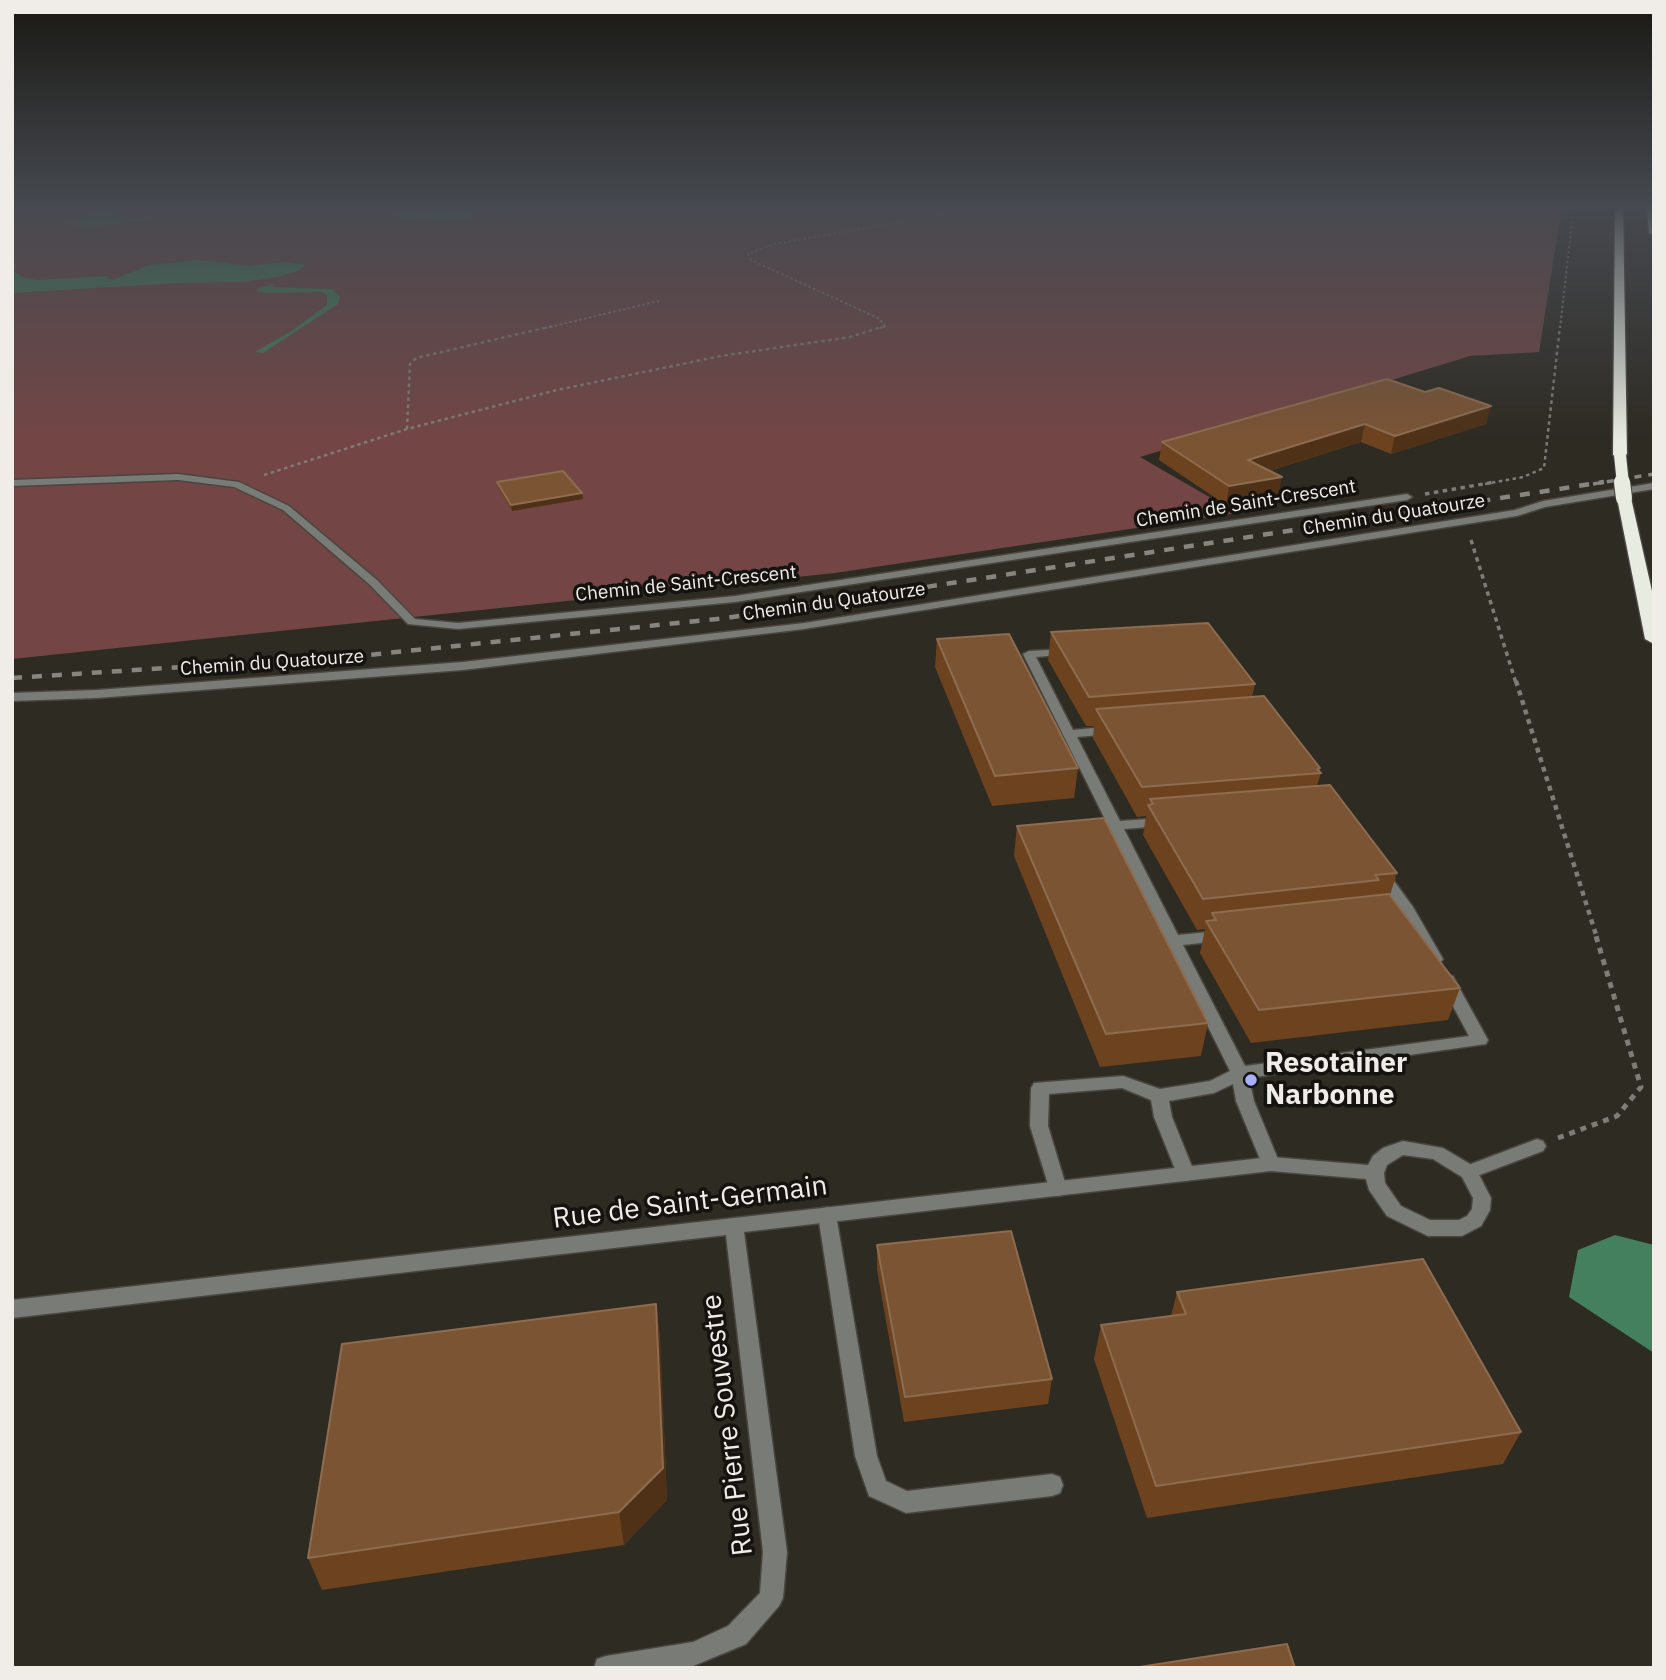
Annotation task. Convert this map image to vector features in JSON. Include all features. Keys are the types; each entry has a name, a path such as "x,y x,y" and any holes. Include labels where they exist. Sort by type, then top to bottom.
{"highway":[{"path":"1619,283 1619,455 1624,498 1654,639"}],"street":[{"name":"Chemin de Saint-Crescent","path":"12,483 178,477 236,484 286,508 373,582 412,622 458,626 735,599 1407,497"},
{"name":"Chemin du Quatourze","path":"12,697 97,694 463,666 804,626 1517,513 1583,496 1654,486"},
{"path":"1081,651 1029,654 1240,1073 1245,1101 1271,1164"},
{"path":"1069,734 1129,728"},
{"path":"1115,826 1177,821"},
{"path":"1058,1189 1039,1126 1040,1088 1123,1082 1159,1096 1214,1087 1240,1073 1480,1040 1373,863"},
{"path":"1172,941 1238,934"},
{"path":"1159,1096 1163,1117 1186,1174"},
{"path":"1469,1172 1537,1146"},
{"path":"1420,1148 1454,1160 1469,1172 1482,1198 1481,1210 1474,1221 1462,1228 1446,1230 1428,1228 1394,1211 1376,1185 1375,1172 1380,1161 1389,1153 1420,1148"},
{"name":"Rue de Saint-Germain","path":"12,1309 1271,1164 1375,1172"},
{"path":"827,1215 866,1456 877,1488 906,1502 1052,1485"},
{"name":"Rue Pierre Souvestre","path":"606,1668 694,1661 737,1635 771,1598 774,1564 734,1226"}],"path":[{"path":"236,484 407,429 632,373 850,337 885,326 878,318 802,283"},
{"path":"1407,497 1523,477 1544,468 1565,283"},
{"path":"407,429 410,364 416,358 659,301"},
{"path":"1458,522 1470,535 1500,625 1633,1052 1641,1087 1617,1116 1537,1146"}],"shaded area":[{"path":"12,283 1550,283 1539,352 1470,356 1140,457 1237,513 835,573 12,659"},
{"path":"12,283 170,283 12,293"},
{"path":"276,283 271,287 332,289 340,297 338,304 263,353 255,352 293,330 327,305 327,295 321,292 258,292 257,289"},
{"path":"1615,1235 1654,1245 1654,1353 1569,1297 1578,1250"}],"building":[{"path":"1387,379 1425,392 1439,388 1491,406 1395,436 1365,424 1248,460 1282,477 1229,486 1162,442"},
{"path":"563,471 582,493 511,505 497,482"},
{"path":"1208,623 1255,684 1089,697 1051,632"},
{"path":"1009,634 1078,768 995,776 937,639"},
{"path":"1264,696 1320,768 1317,769 1321,773 1142,787 1096,709"},
{"path":"1330,785 1397,873 1375,875 1379,880 1203,899 1148,805 1153,804 1150,799"},
{"path":"1104,818 1208,1023 1106,1034 1017,826"},
{"path":"1389,894 1460,988 1259,1010 1206,921 1216,920 1212,913"},
{"path":"1011,1231 1052,1379 905,1397 877,1245"},
{"path":"1423,1259 1521,1432 1156,1486 1101,1325 1186,1314 1177,1292"},
{"path":"656,1304 663,1468 619,1512 308,1558 342,1344"},
{"path":"1287,1644 1295,1668 1133,1668"}],"railway":[{"path":"1593,484 1654,474"},
{"path":"12,678 368,655 726,618 1604,482"}],"place":[{"name":"Resotainer Narbonne","path":"1251,1080"}]}
